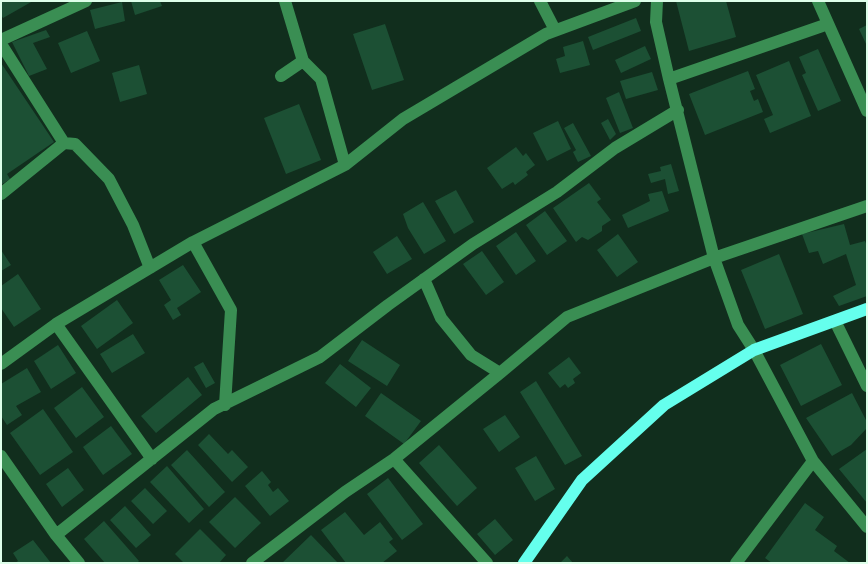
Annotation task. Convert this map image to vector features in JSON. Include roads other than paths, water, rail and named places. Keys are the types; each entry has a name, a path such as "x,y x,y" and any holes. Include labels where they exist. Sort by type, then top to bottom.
{"main road":[{"path":"524,563 582,480 664,405 754,350 867,309"}],"street":[{"path":"1,40 86,1"},
{"path":"285,1 302,61 321,80 345,165"},
{"path":"540,1 555,30"},
{"path":"1,364 56,324 193,242 345,165 403,119 546,34 635,1"},
{"path":"658,1 656,22 669,79 714,258 738,325 754,350 813,461 867,527"},
{"path":"818,1 867,111"},
{"path":"669,79 828,24"},
{"path":"1,44 64,143"},
{"path":"280,76 302,61"},
{"path":"56,535 214,409 320,357 473,244 557,192 615,148 678,110"},
{"path":"1,194 64,143 75,144 109,179 133,225 150,268"},
{"path":"252,563 345,492 394,459 567,317 714,258 867,206"},
{"path":"193,242 231,310 225,405"},
{"path":"424,279 440,318 471,355 500,373"},
{"path":"834,321 867,386"},
{"path":"56,324 152,459"},
{"path":"1,456 56,535 79,563"},
{"path":"394,459 487,563"},
{"path":"736,563 813,461"}]}
